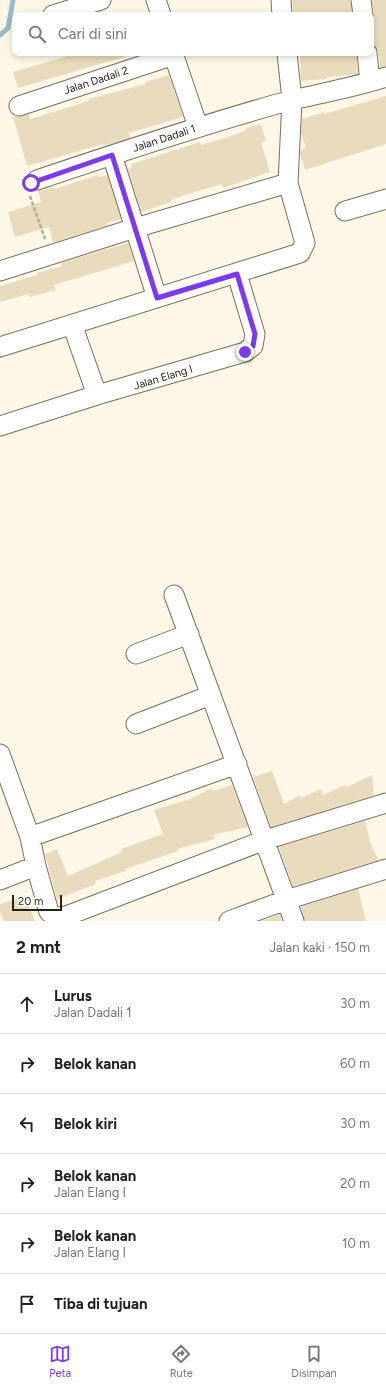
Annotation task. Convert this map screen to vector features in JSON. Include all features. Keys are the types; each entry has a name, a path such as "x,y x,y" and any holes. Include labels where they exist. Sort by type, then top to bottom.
{"street":[{"path":"63,12 101,0"},
{"path":"156,0 160,12"},
{"path":"280,0 282,12"},
{"path":"361,0 363,12"},
{"name":"Jalan Dadali 2","path":"18,106 168,56"},
{"path":"175,56 198,127"},
{"path":"0,347 237,274 300,253 304,248 305,242 288,183 292,100 286,56"},
{"path":"368,56 378,80"},
{"name":"Jalan Dadali 1","path":"37,180 198,127 292,100 378,80"},
{"path":"112,155 157,298"},
{"path":"0,272 50,254 288,183"},
{"path":"345,211 386,199"},
{"name":"Jalan Elang I","path":"0,426 97,395 245,352 253,346 255,334 237,274"},
{"path":"72,324 97,395"},
{"path":"174,595 294,921"},
{"path":"136,654 189,634"},
{"path":"136,724 210,695"},
{"path":"0,754 30,837 36,866 50,912 56,916 66,916 264,840 386,803"},
{"path":"30,837 237,764"},
{"path":"0,880 36,866"},
{"path":"228,921 286,900 386,869"}],"path":[{"path":"37,180 28,187 28,192 50,254"}],"building":[{"path":"292,0 350,0 352,12 294,12"},
{"path":"372,0 386,0 386,66 380,67 378,51 374,45"},
{"path":"68,56 124,56 18,88 13,72"},
{"path":"300,56 356,56 358,74 301,81"},
{"path":"169,75 183,117 129,133 130,138 103,146 103,144 27,166 13,117 29,114 30,119 89,101 88,99 146,84 145,82"},
{"path":"386,96 386,144 305,170 300,153 301,150 306,148 301,133 302,119"},
{"path":"261,124 266,141 261,143 270,172 223,188 222,184 184,195 171,200 171,202 141,212 128,169 132,168 131,164 200,142 201,145 228,137 245,131 245,129"},
{"path":"98,175 99,177 107,175 121,219 107,223 108,225 55,242 53,242 49,227 15,237 8,212 41,202 38,191 53,187 54,189"},
{"path":"128,243 134,261 54,285 56,290 30,297 29,294 0,302 0,286 62,266 61,263"},
{"path":"272,771 284,804 300,795 301,798 321,789 323,795 346,785 347,787 372,775 374,795 271,827 253,777"},
{"path":"232,785 248,827 213,835 215,839 177,849 178,851 125,869 125,871 95,881 96,884 57,899 45,854 57,849 68,876 122,852 121,849 163,834 154,810 190,799 212,788 213,791"},
{"path":"365,821 370,841 378,860 293,886 279,847"},
{"path":"358,889 366,921 305,921 301,907"},
{"path":"24,896 35,921 4,921 0,912 0,904"},
{"path":"280,914 282,921 261,921"}],"waterway":[{"path":"0,35 8,28 13,0"}],"route":[{"path":"31,183 112,155 157,298 237,274 255,334 253,346 245,352"}]}
